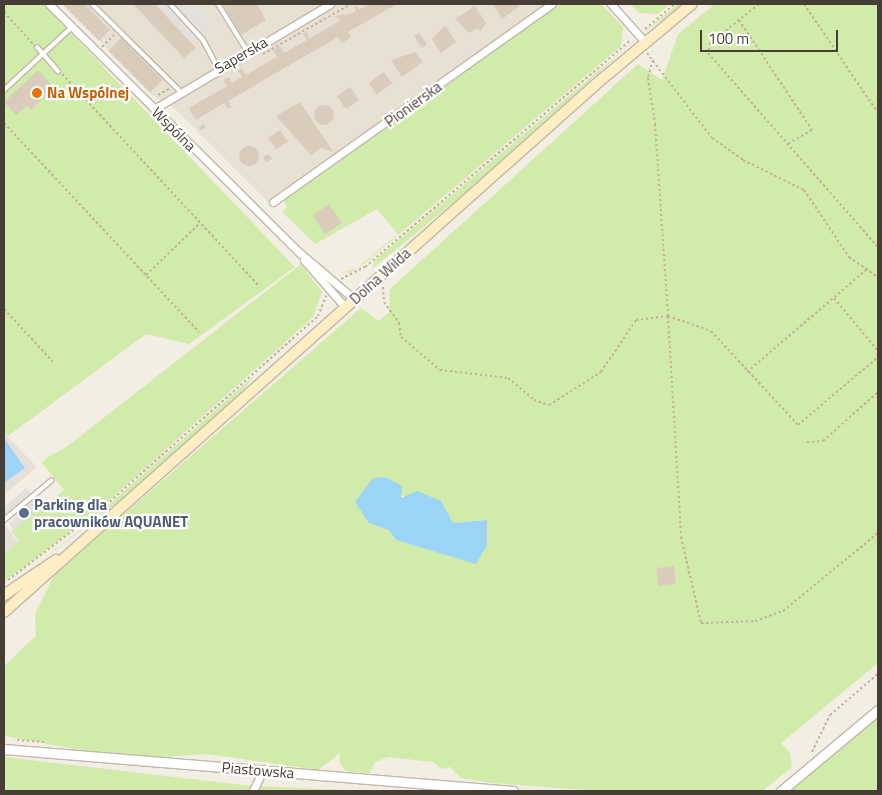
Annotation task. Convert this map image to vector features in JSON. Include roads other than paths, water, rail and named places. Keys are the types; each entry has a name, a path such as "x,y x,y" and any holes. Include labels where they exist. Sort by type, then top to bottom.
{"main road":[{"name":"Dolna Wilda","path":"4,612 345,307 373,276 642,44 692,4"},
{"name":"Dolna Wilda","path":"4,596 69,552"}],"street":[{"name":"Wspólna","path":"49,4 300,253 354,298"},
{"name":"Saperska","path":"154,109 177,88 218,68 330,4"},
{"name":"Pionierska","path":"274,202 552,4"},
{"path":"611,4 642,44"},
{"name":"Wspólna","path":"300,253 345,307"},
{"path":"781,791 878,710"},
{"name":"Piastowska","path":"4,749 513,791"},
{"path":"253,791 263,770"}],"lane":[{"path":"92,4 177,88"},
{"path":"170,4 203,40 218,68"},
{"path":"218,4 246,51"},
{"path":"4,90 72,27"},
{"path":"37,47 58,71"},
{"path":"4,520 52,480"}],"water":[{"path":"6,441 25,468 5,482 4,442"},
{"path":"385,477 402,486 401,498 417,491 441,501 453,523 487,520 487,545 476,564 396,540 389,530 369,523 355,502 373,478"}],"place":[{"name":"Na Wspólnej","path":"37,93"},
{"name":"Parking dla pracowników AQUANET","path":"24,513"}]}
